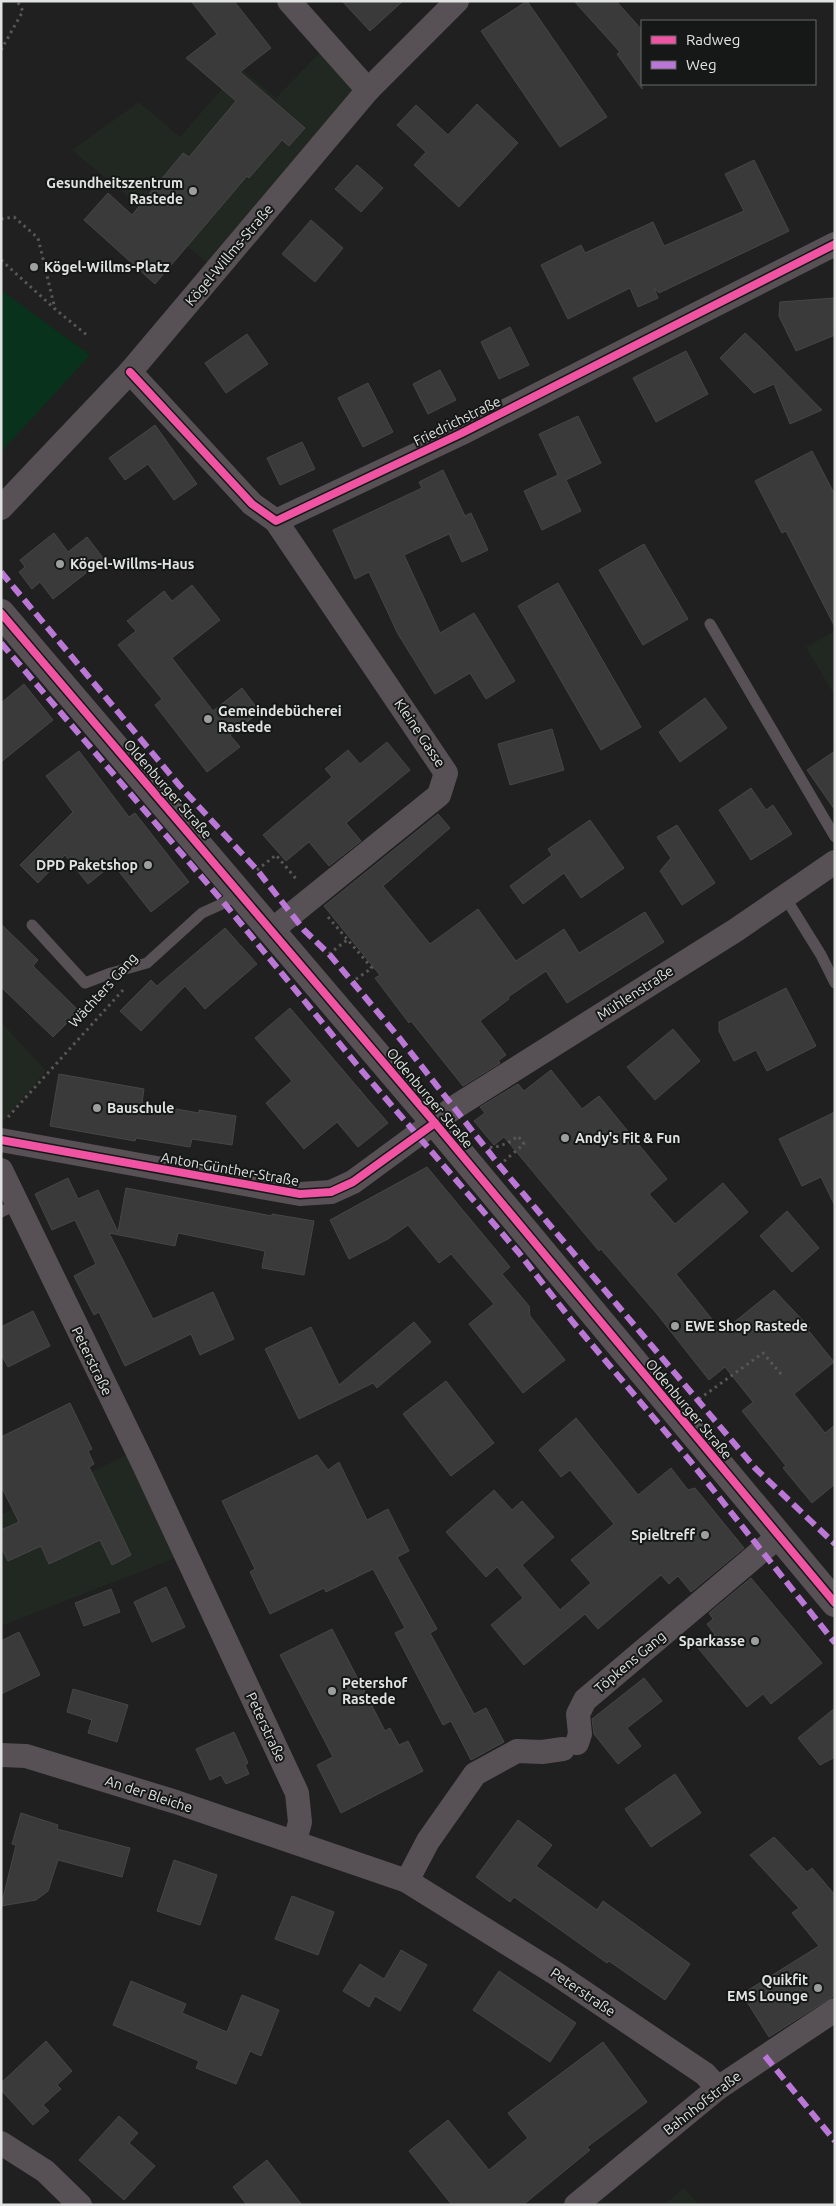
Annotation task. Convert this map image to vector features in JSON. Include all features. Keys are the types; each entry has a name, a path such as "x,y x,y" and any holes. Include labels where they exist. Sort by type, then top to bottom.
{"street":[{"path":"288,1 368,90"},
{"name":"Kögel-Willms-Straße","path":"1,508 130,372 368,90 457,1"},
{"name":"Friedrichstraße","path":"276,521 460,434 835,244"},
{"path":"130,372 252,504 276,521"},
{"name":"Kleine Gasse","path":"272,930 439,794 446,773 276,521"},
{"name":"Oldenburger Straße","path":"1,613 239,890 835,1603"},
{"name":"Mühlenstraße","path":"435,1123 455,1107 835,862"},
{"name":"Anton-Günther-Straße","path":"1,1140 300,1194 331,1192 353,1182 435,1123"},
{"name":"Peterstraße","path":"1,1170 9,1208 144,1465 297,1793 300,1822 295,1841 407,1881 555,1973 705,2074 718,2088"},
{"name":"Töpkens Gang","path":"407,1881 428,1841 475,1774 517,1751 542,1752 570,1746 580,1734 578,1714 584,1700 780,1536"},
{"name":"An der Bleiche","path":"1,1755 26,1756 295,1841"},
{"name":"Bahnhofstraße","path":"576,2205 718,2088 835,2010"},
{"path":"1,2143 44,2171 80,2205"}],"lane":[{"path":"710,624 835,837"},
{"name":"Wächters Gang","path":"147,964 202,913 224,903 239,890"},
{"path":"785,896 821,954 835,983"},
{"path":"32,925 85,983 111,973 147,964"}],"path":[{"path":"1,50 22,11 17,1"},
{"path":"1,218 14,217 38,238 55,309"},
{"path":"1,260 88,336"},
{"path":"330,954 347,940"},
{"path":"483,1144 494,1148 508,1143 518,1136 524,1144 500,1165"},
{"path":"699,1399 763,1353 781,1374"}],"shaded area":[{"path":"327,45 368,90 216,270 72,150 139,102 180,137 240,68 276,98"},
{"path":"835,631 835,696 806,647"},
{"path":"1,1022 46,1071 1,1124"},
{"path":"137,1450 186,1554 1,1626 1,1515"},
{"path":"684,2188 699,2205 664,2205"}],"green space":[{"path":"1,290 90,355 1,452"}],"building":[{"path":"191,1 234,1 271,48 240,72 305,128 289,146 282,140 249,178 247,176 155,284 84,220 108,193 132,215 183,153 189,157 236,101 186,58 217,34"},
{"path":"342,1 403,1 370,31"},
{"path":"527,1 607,117 560,147 481,31"},
{"path":"574,1 616,1 641,29 642,89 617,54 620,52"},
{"path":"477,104 518,143 459,207 414,165 426,152 397,125 416,105 448,135"},
{"path":"754,160 789,231 659,293 654,288 658,298 638,307 630,288 568,319 541,265 581,245 585,253 653,222 664,246 744,211 725,174"},
{"path":"357,165 383,188 361,212 335,189"},
{"path":"311,220 343,248 315,282 282,254"},
{"path":"835,298 835,335 796,351 779,316 780,302"},
{"path":"510,327 529,365 499,379 481,342"},
{"path":"745,333 822,410 790,424 774,384 754,393 720,358"},
{"path":"247,334 268,364 226,393 205,363"},
{"path":"686,351 708,394 656,422 633,378"},
{"path":"440,370 456,400 428,414 413,384"},
{"path":"368,383 393,432 363,447 338,398"},
{"path":"578,416 601,463 566,480 581,511 542,530 524,491 558,475 539,434"},
{"path":"155,425 197,484 174,500 148,464 125,480 109,458"},
{"path":"302,442 315,469 280,485 267,458"},
{"path":"812,451 835,495 835,627 786,531 782,533 755,481"},
{"path":"443,470 465,516 471,513 488,550 462,562 449,534 404,555 440,633 474,613 515,681 486,699 470,673 435,694 398,634 369,572 355,579 333,530 422,488 419,482"},
{"name":"Kögel-Willms-Haus","path":"54,533 68,552 87,537 104,559 53,599 40,582 32,589 19,572 25,567 20,560"},
{"path":"644,544 688,619 643,645 599,570"},
{"path":"558,583 641,727 601,750 518,606"},
{"path":"192,585 220,620 172,658 213,711 242,688 260,712 230,735 240,747 207,772 155,705 162,699 118,645 136,631 127,621 164,591 172,601"},
{"path":"24,684 53,720 1,762 1,703"},
{"path":"705,698 727,728 680,762 659,732"},
{"path":"552,729 564,770 510,785 498,744"},
{"path":"387,742 410,770 346,823 361,841 329,866 309,842 286,861 263,835 332,777 325,769 348,750 360,764"},
{"path":"79,751 129,817 135,813 189,882 151,912 113,864 88,884 65,855 38,883 20,865 73,812 46,776"},
{"path":"835,751 835,810 807,770"},
{"path":"751,788 766,810 773,805 792,834 751,860 719,810"},
{"path":"438,814 450,828 383,886 430,944 478,909 516,961 564,929 579,953 645,912 664,942 567,1003 546,971 508,997 509,999 480,1021 506,1055 498,1061 500,1063 463,1086 411,1021 409,1023 375,978 380,975 324,906"},
{"path":"590,820 624,868 581,898 564,873 523,904 510,886 552,855 548,849"},
{"path":"677,825 715,883 682,905 660,871 671,858 657,837"},
{"path":"1,924 38,960 33,966 79,1011 53,1037 1,987"},
{"path":"225,928 257,964 205,1009 185,986 141,1031 120,1011 151,980 157,986"},
{"path":"786,988 816,1046 767,1071 756,1050 734,1061 719,1031 719,1022"},
{"path":"290,1008 388,1123 358,1147 337,1122 304,1149 266,1103 292,1081 255,1038"},
{"path":"673,1029 700,1061 655,1100 627,1067"},
{"path":"551,1070 582,1109 599,1096 667,1179 649,1194 675,1224 723,1183 748,1212 676,1274 722,1332 774,1290 810,1328 808,1330 834,1362 794,1394 825,1433 835,1425 835,1484 812,1503 783,1468 786,1466 742,1411 753,1402 725,1367 709,1380 657,1314 601,1249 599,1251 504,1137 494,1145 474,1121 485,1113 480,1107 518,1084 524,1091"},
{"path":"59,1074 144,1089 142,1103 199,1113 199,1110 236,1116 232,1145 192,1139 190,1147 136,1138 135,1141 50,1126"},
{"path":"835,1112 835,1206 821,1177 802,1186 779,1139"},
{"path":"427,1167 510,1267 502,1274 529,1306 530,1316 565,1360 523,1393 469,1324 494,1304 451,1254 439,1263 408,1225 388,1239 349,1259 330,1220"},
{"path":"68,1178 78,1199 98,1190 118,1232 126,1188 272,1216 272,1214 314,1221 304,1275 262,1268 265,1251 178,1233 175,1246 109,1233 153,1319 213,1292 234,1339 200,1355 191,1334 125,1366 99,1312 94,1315 74,1276 96,1264 75,1220 52,1230 35,1194"},
{"path":"787,1211 819,1248 792,1272 760,1236"},
{"path":"33,1311 50,1346 8,1367 1,1354 1,1327"},
{"path":"414,1322 431,1342 377,1388 373,1383 299,1419 265,1349 311,1327 339,1385"},
{"path":"446,1381 494,1443 451,1476 403,1414"},
{"path":"70,1403 92,1449 88,1451 94,1464 89,1467 131,1555 112,1565 100,1540 49,1564 41,1546 8,1561 1,1547 1,1530 19,1522 1,1486 1,1437"},
{"path":"576,1418 638,1495 671,1468 688,1490 695,1488 744,1548 691,1592 678,1576 669,1584 661,1575 598,1629 585,1614 524,1665 491,1625 523,1598 497,1567 486,1577 446,1532 494,1490 512,1510 522,1501 554,1537 522,1565 560,1610 591,1583 571,1560 614,1524 570,1470 561,1477 539,1450"},
{"path":"317,1455 328,1470 339,1462 367,1520 388,1509 409,1551 397,1557 437,1629 430,1633 474,1714 486,1708 504,1742 471,1760 451,1721 443,1725 395,1633 405,1628 373,1569 326,1592 324,1588 270,1614 250,1572 255,1569 222,1501"},
{"name":"Sparkasse","path":"751,1578 822,1663 771,1704 763,1694 747,1707 698,1648 715,1635 707,1624 713,1619 709,1613"},
{"path":"166,1587 185,1627 152,1642 134,1602"},
{"path":"111,1589 120,1612 84,1626 75,1603"},
{"name":"Petershof Rastede","path":"332,1629 385,1731 390,1728 399,1745 408,1741 423,1771 341,1813 317,1765 333,1757 280,1655"},
{"path":"19,1632 40,1675 1,1694 1,1641"},
{"path":"644,1678 662,1701 627,1728 641,1746 618,1764 594,1734 592,1719"},
{"path":"73,1689 128,1705 117,1742 88,1733 92,1720 67,1712"},
{"path":"835,1708 835,1757 820,1765 798,1738"},
{"path":"234,1732 248,1763 245,1765 249,1774 226,1784 221,1775 210,1780 196,1749"},
{"path":"675,1774 701,1813 651,1847 625,1809"},
{"path":"21,1813 58,1825 57,1829 130,1848 122,1877 58,1860 48,1891 36,1900 1,1906 16,1845 12,1844"},
{"path":"518,1820 552,1845 536,1866 597,1910 603,1901 690,1964 665,2000 609,1961 607,1963 514,1897 510,1902 476,1877"},
{"path":"774,1837 807,1872 812,1868 835,1895 835,1995 769,2037 742,1994 819,1946 792,1913 799,1908 750,1855"},
{"path":"174,1860 217,1875 200,1925 157,1911"},
{"path":"292,1896 334,1912 318,1955 275,1939"},
{"path":"401,1950 427,1965 400,2011 375,1996 369,2007 343,1991 360,1964 384,1979"},
{"path":"499,1971 576,2023 550,2062 473,2010"},
{"path":"131,1981 186,2004 182,2013 227,2032 242,1995 279,2010 261,2056 250,2051 236,2084 196,2068 199,2061 113,2025"},
{"path":"46,2041 72,2071 57,2085 61,2089 43,2105 49,2111 33,2125 1,2090 1,2083"},
{"path":"603,2042 647,2102 587,2147 590,2150 523,2205 452,2205 409,2151 448,2120 489,2170 528,2138 508,2113"},
{"path":"119,2116 138,2133 129,2143 155,2166 124,2200 79,2160"},
{"path":"267,2160 302,2205 247,2205 233,2187"}],"marked path":[{"path":"1,572 179,785 257,870 304,930 329,954 401,1040 499,1165 755,1468 835,1544"},
{"path":"1,643 224,903 362,1071 519,1253 572,1321 691,1462 835,1643"},
{"path":"765,2056 835,2141"}],"cycle path":[{"path":"130,372 252,504 276,521 460,434 835,244"},
{"path":"1,613 435,1123 835,1603"},
{"path":"1,1140 300,1194 331,1192 353,1182 435,1123"}],"place":[{"name":"Gesundheitszentrum Rastede","path":"193,191"},
{"name":"Kögel-Willms-Platz","path":"34,267"},
{"name":"Kögel-Willms-Haus","path":"60,564"},
{"name":"Gemeindebücherei Rastede","path":"208,719"},
{"name":"DPD Paketshop","path":"148,865"},
{"name":"Bauschule","path":"97,1108"},
{"name":"Andy's Fit & Fun","path":"565,1138"},
{"name":"EWE Shop Rastede","path":"675,1326"},
{"name":"Spieltreff","path":"705,1535"},
{"name":"Sparkasse","path":"755,1641"},
{"name":"Petershof Rastede","path":"332,1691"},
{"name":"Quikfit EMS Lounge","path":"818,1988"}]}
